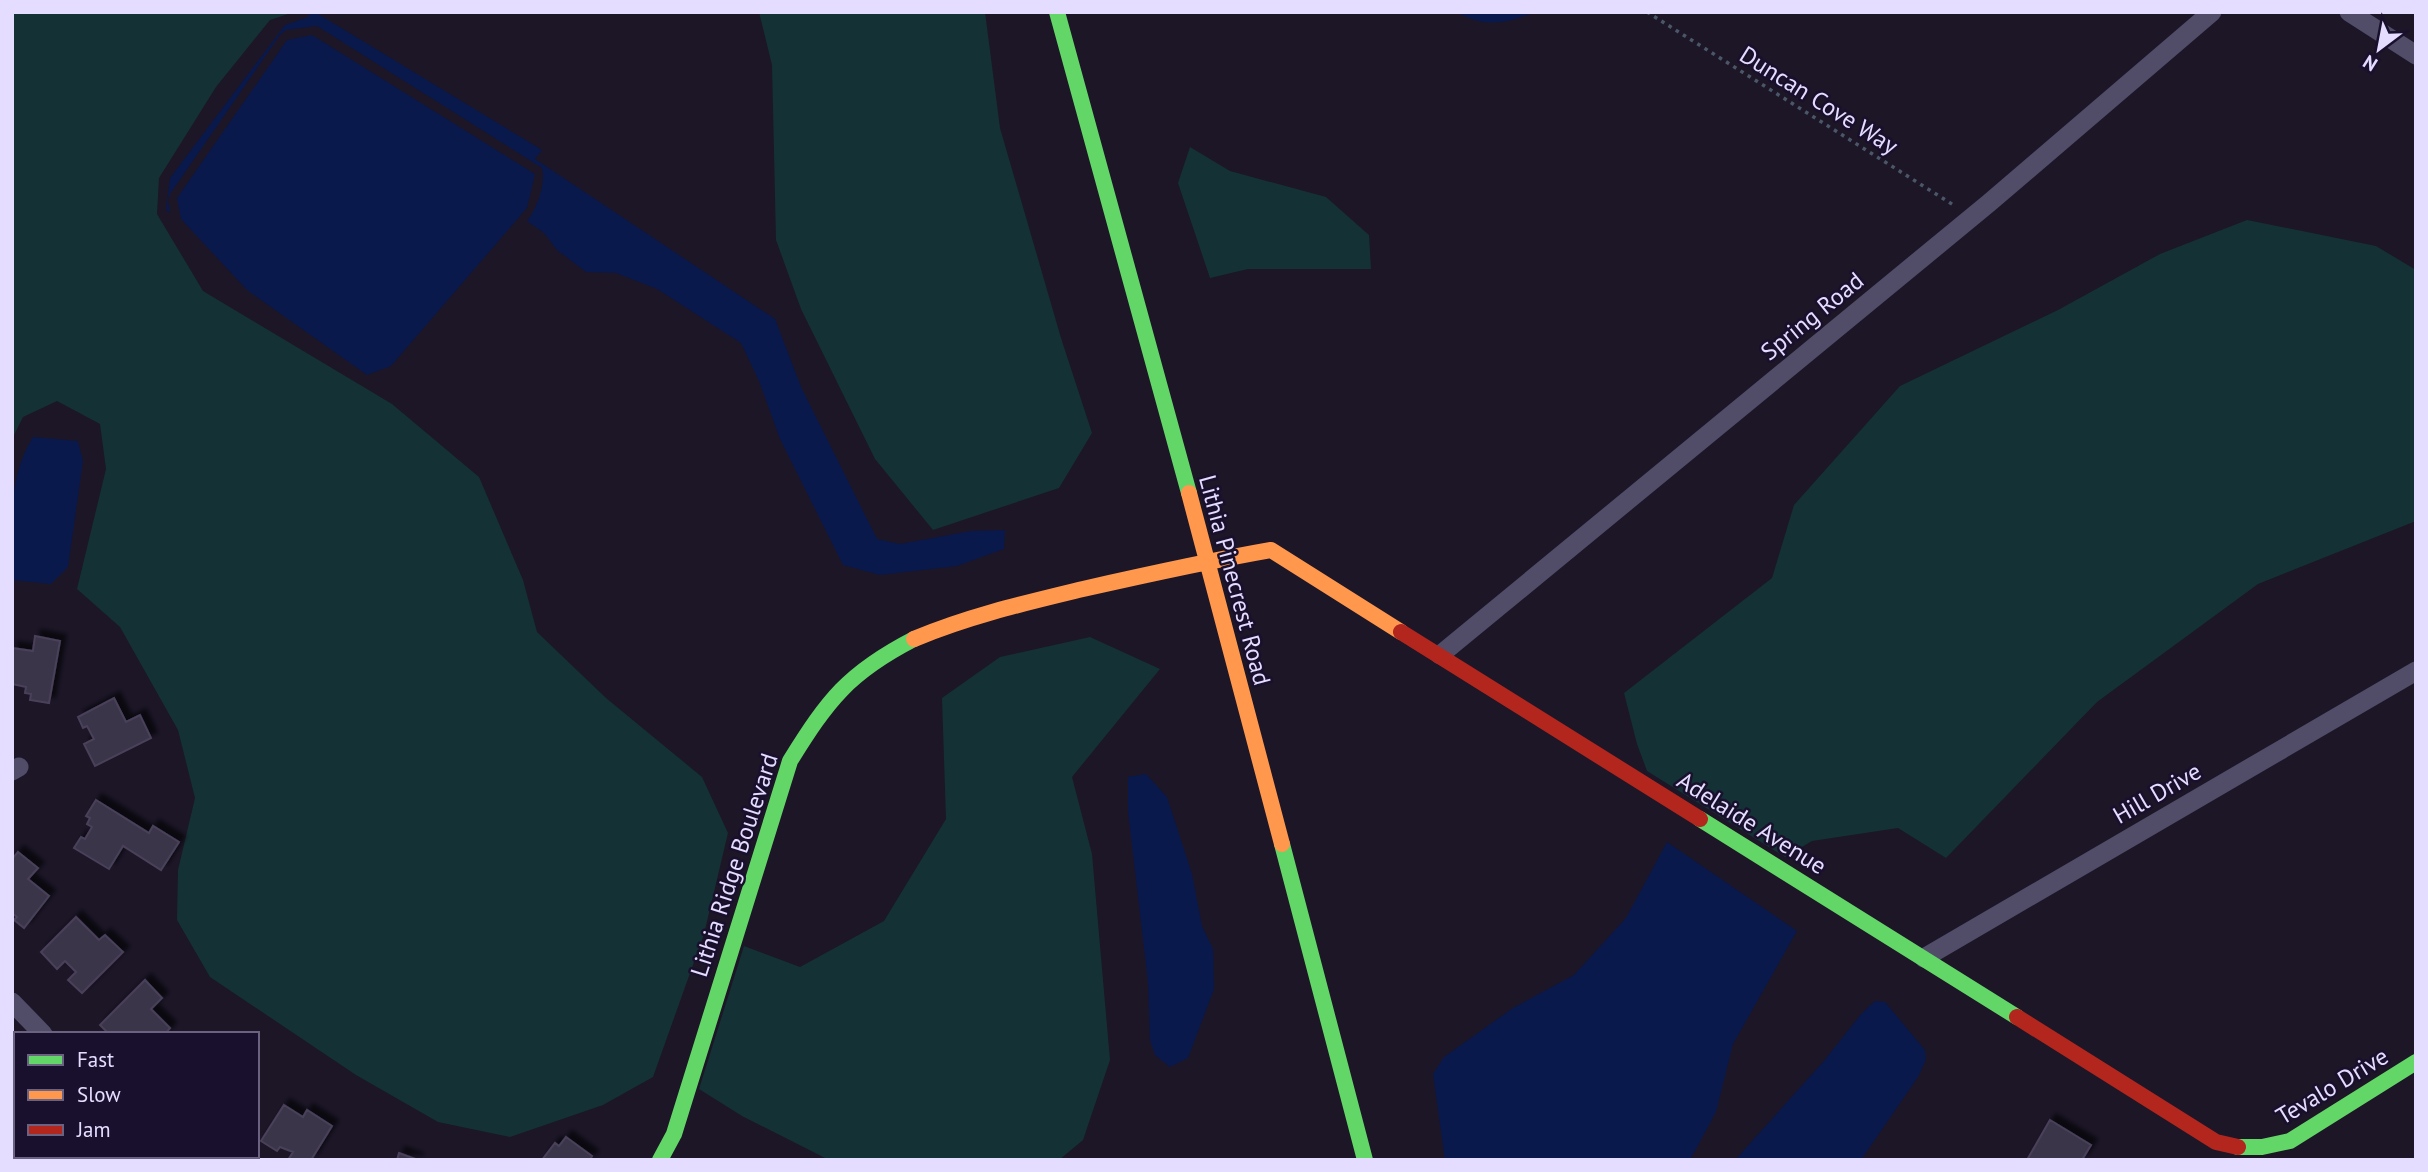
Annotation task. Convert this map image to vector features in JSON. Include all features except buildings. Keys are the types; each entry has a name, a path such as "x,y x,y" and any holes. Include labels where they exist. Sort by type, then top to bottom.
{"street":[{"name":"Lithia Pinecrest Road","path":"1057,12 1207,560 1365,1160"},
{"name":"Spring Road","path":"1440,655 1971,217 2212,12"},
{"path":"2349,12 2416,55"},
{"name":"Adelaide Avenue","path":"1207,560 1271,550 2216,1142 2252,1149 2270,1147"},
{"name":"Lithia Ridge Boulevard","path":"660,1160 674,1134 790,761 824,707 860,671 905,642 975,614 1207,560"},
{"name":"Hill Drive","path":"1923,957 2416,671"},
{"path":"12,1002 41,1032"},
{"name":"Tevalo Drive","path":"2270,1147 2290,1141 2416,1062"}],"path":[{"name":"Duncan Cove Way","path":"1647,12 1971,217"}],"green space":[{"path":"12,12 294,12 270,20 216,87 159,178 157,214 203,291 392,404 479,477 523,580 537,632 606,698 702,777 728,833 704,934 653,1077 603,1105 510,1137 438,1122 356,1075 210,977 177,920 178,870 195,798 178,730 120,627 77,589 106,469 100,424 57,401 23,417 12,439"},
{"path":"759,12 985,12 1000,128 1061,338 1092,433 1059,488 933,530 875,459 801,309 776,240 772,65"},
{"path":"1190,147 1230,171 1326,197 1369,235 1371,269 1248,269 1210,278 1178,183"},
{"path":"2247,220 2376,246 2416,270 2416,521 2258,584 2097,702 1946,858 1898,828 1812,841 1785,857 1647,771 1624,693 1772,578 1794,505 1900,386 2058,310 2160,254"},
{"path":"1090,637 1160,669 1072,777 1092,854 1110,1060 1083,1140 1059,1160 829,1160 742,1116 699,1089 744,946 800,967 884,921 946,819 942,698 1000,657"}],"water":[{"path":"311,12 542,150 535,159 775,319 802,389 877,539 900,544 971,531 1005,530 1004,549 957,566 880,575 843,565 780,439 759,381 741,343 657,289 616,273 586,272 557,250 544,233 527,221 540,196 542,168 317,26 286,30 280,35 170,194 170,213 166,210 170,178 285,25 308,17"},
{"path":"1456,12 1535,12 1514,19 1486,22"},
{"path":"312,35 535,174 527,208 391,366 367,375 247,290 181,219 177,198 287,40"},
{"path":"33,437 78,441 83,461 68,567 51,584 12,580 14,488 24,454"},
{"path":"1146,774 1167,797 1192,874 1202,926 1213,949 1214,989 1188,1058 1170,1067 1155,1055 1150,1040 1148,982 1128,811 1128,777"},
{"path":"1667,842 1797,931 1733,1044 1716,1112 1690,1160 1445,1160 1433,1074 1444,1057 1513,1008 1574,975 1626,918"},
{"path":"1875,1001 1885,1002 1925,1050 1926,1060 1918,1077 1861,1160 1735,1160 1823,1062 1862,1013"}],"traffic: fast":[{"path":"1057,12 1189,493"},
{"path":"660,1160 674,1134 790,761 816,721 856,676 914,639"},
{"path":"1700,819 2017,1017"},
{"path":"1282,844 1365,1160"},
{"path":"2238,1147 2262,1147 2290,1141 2416,1062"}],"traffic: slow":[{"path":"1189,493 1282,844"},
{"path":"914,639 976,617 1040,599 1271,550 1401,632"}],"traffic: jam":[{"path":"1401,632 1700,819"},
{"path":"2017,1017 2216,1142 2238,1147"}]}
